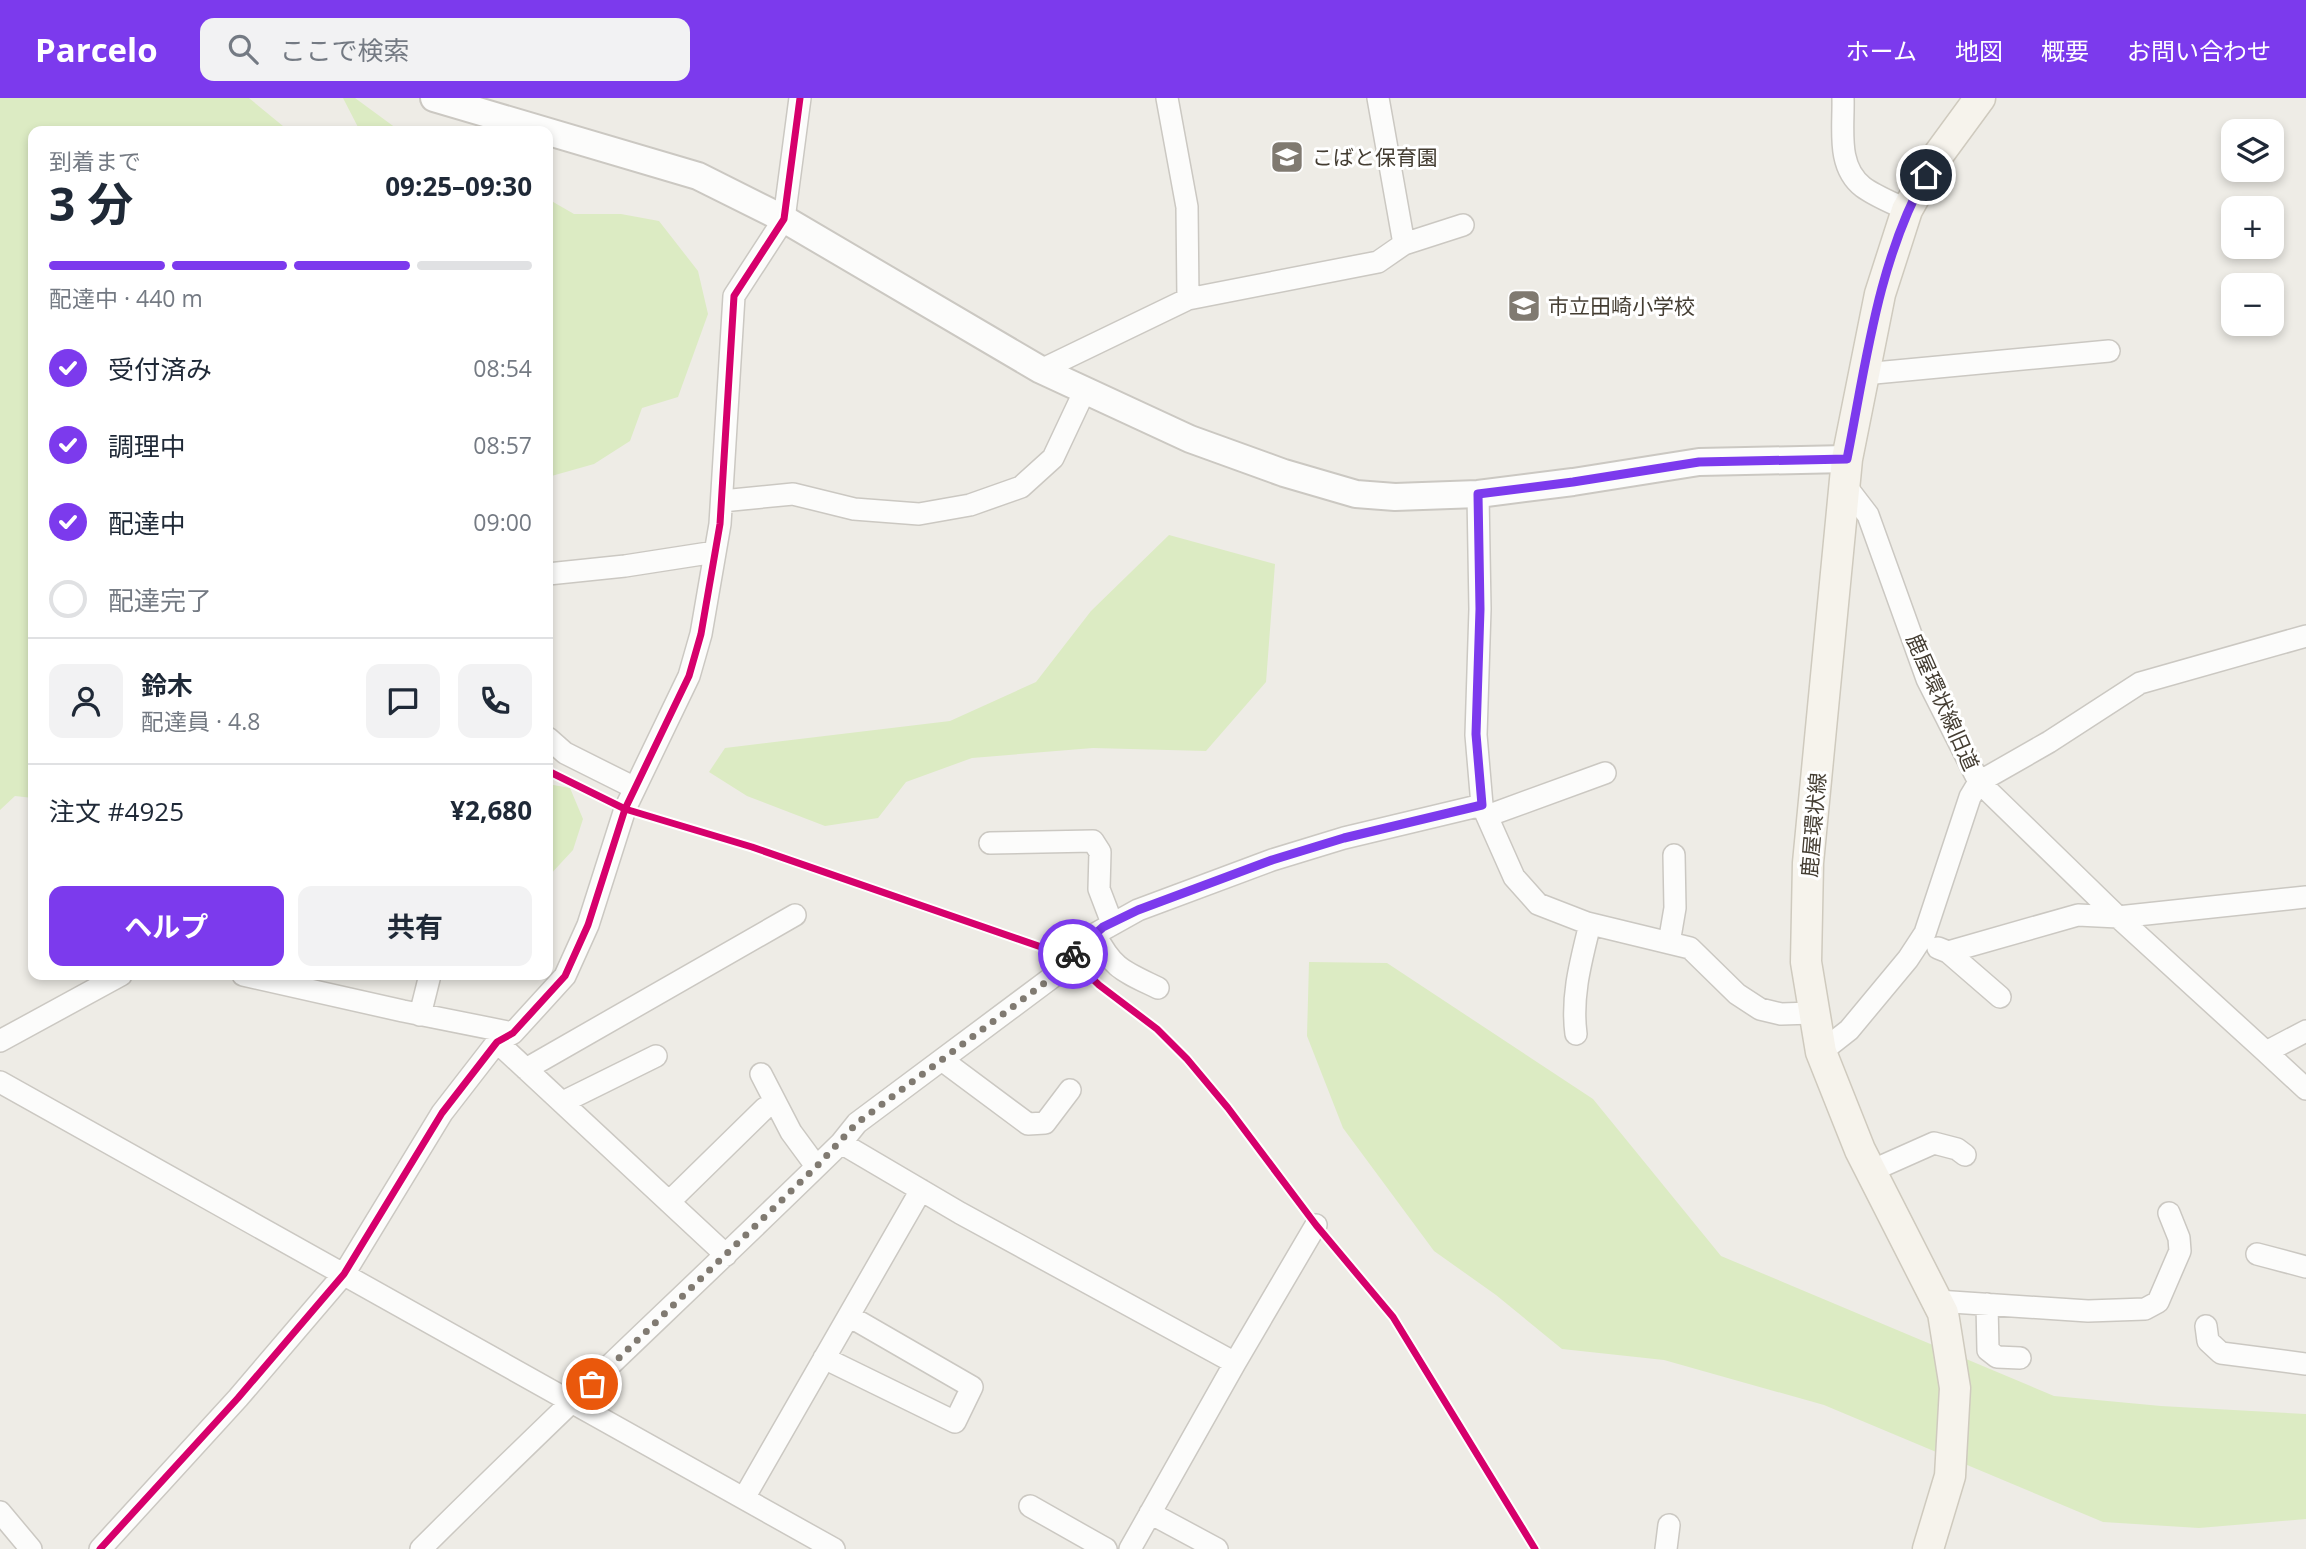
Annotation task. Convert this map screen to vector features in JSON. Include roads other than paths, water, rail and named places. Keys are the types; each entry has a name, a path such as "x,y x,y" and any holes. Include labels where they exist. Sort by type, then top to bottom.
{"main road":[{"name":"鹿屋環状線","path":"1928,1549 1950,1476 1955,1388 1943,1313 1860,1150 1821,1052 1806,962 1808,863 1846,472 1880,294 1907,210 1936,158 1980,98"}],"street":[{"path":"433,98 528,126"},
{"path":"100,1549 238,1398 344,1274 442,1113 505,1037 565,976 589,925 625,808 690,676 701,634 722,501 734,296 784,219 800,98"},
{"path":"1167,98 1187,206 1188,299"},
{"path":"1378,98 1404,244"},
{"path":"1843,98 1844,162 1852,176 1863,187 1907,210"},
{"path":"553,133 698,176 784,219 1041,369 1084,390 1190,439 1284,473 1356,494 1395,497 1478,494 1699,462 1846,472"},
{"path":"1041,369 1188,299 1378,262 1404,244 1463,225"},
{"path":"1864,374 2109,351"},
{"path":"722,501 793,494 854,509 919,514 970,505 1021,486 1053,458 1084,390"},
{"name":"鹿屋環状線旧道","path":"1821,1052 1849,1030 1908,959 1925,933 1969,797 1979,782 1927,679 1868,515 1846,472"},
{"path":"1478,494 1480,609 1476,734 1484,811 1514,877 1538,904 1590,924 1690,948 1737,993 1760,1009 1782,1014 1813,1013"},
{"path":"553,573 715,552"},
{"path":"2306,636 2140,683 2049,742 1979,782 2118,917 2306,1089"},
{"path":"553,742 565,753 635,788"},
{"path":"421,1549 531,1439 573,1403 841,1143 857,1123 1062,970 1070,957 1103,928 1138,910 1272,860 1344,838 1484,811 1605,773"},
{"path":"990,843 1093,841 1100,852 1099,889 1105,954 1118,969 1158,988"},
{"path":"1670,943 1675,908 1674,855"},
{"path":"1948,952 2078,915 2118,917 2306,897"},
{"path":"526,1069 795,915"},
{"path":"1576,1034 1573,1013 1576,985 1590,924"},
{"path":"1920,940 1948,952 2000,998"},
{"path":"0,1041 112,980"},
{"path":"266,980 420,1014 505,1037 526,1069 726,1255"},
{"path":"420,1014 429,980"},
{"path":"2266,1052 2306,1031"},
{"path":"563,1102 656,1056"},
{"path":"942,1060 1028,1124 1045,1123 1070,1090"},
{"path":"761,1074 790,1132 817,1166"},
{"path":"0,1082 834,1549"},
{"path":"669,1202 765,1108"},
{"path":"841,1143 920,1190 1235,1363"},
{"path":"1871,1171 1934,1143 1957,1149 1965,1155"},
{"path":"744,1498 920,1190"},
{"path":"1937,1301 2088,1311 2145,1310 2158,1302 2180,1251 2179,1238 2169,1213"},
{"path":"1130,1549 1316,1225"},
{"path":"2257,1254 2306,1267"},
{"path":"1987,1304 1989,1350 1997,1357 2020,1358"},
{"path":"824,1358 955,1422 972,1387 849,1316"},
{"path":"2206,1326 2208,1341 2221,1353 2306,1364"},
{"path":"1030,1506 1106,1549"},
{"path":"0,1512 31,1549"},
{"path":"1150,1513 1217,1549"},
{"path":"1666,1549 1669,1525"}],"place":[{"name":"こばと保育園","path":"1287,157"},
{"name":"市立田崎小学校","path":"1524,306"}]}
